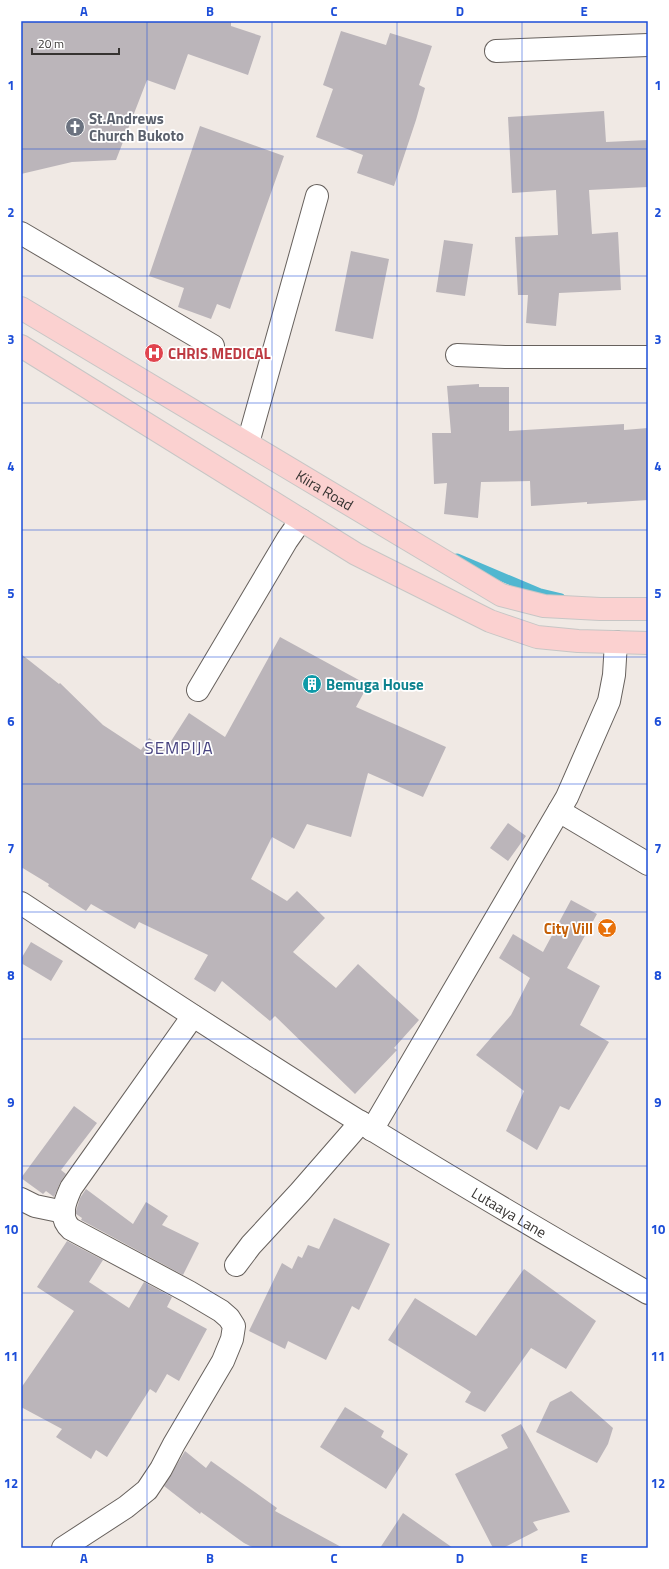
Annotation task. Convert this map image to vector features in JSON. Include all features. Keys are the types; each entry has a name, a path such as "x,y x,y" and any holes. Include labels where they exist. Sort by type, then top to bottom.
{"main road":[{"name":"Kiira Road","path":"21,308 501,595 544,606 600,609 648,609"},
{"path":"21,346 356,554 490,621 537,637 578,641 648,643"}],"street":[{"path":"496,51 648,45"},
{"path":"248,443 317,196"},
{"path":"21,233 213,346"},
{"path":"457,355 505,357 648,357"},
{"path":"198,690 287,540 301,520"},
{"path":"236,1265 251,1245 300,1192 366,1126 567,797 609,701 614,675 616,642"},
{"path":"558,811 648,864"},
{"name":"Lutaaya Lane","path":"21,903 366,1126 648,1293"},
{"path":"63,1548 126,1507 148,1490 223,1360 232,1339 234,1326 221,1310 71,1229 65,1220 64,1212 66,1200 71,1188 194,1016"},
{"path":"21,1199 39,1207 64,1212"}],"building":[{"name":"St.Andrews Church Bukoto","path":"21,21 231,21 231,26 261,36 248,75 188,54 175,90 147,80 116,160 72,162 21,174"},
{"path":"341,31 386,45 390,33 432,46 419,85 425,88 394,186 357,173 363,155 316,137 333,89 323,85"},
{"path":"604,111 606,142 648,140 648,187 589,190 592,234 618,232 621,290 559,293 556,326 526,323 528,295 518,295 515,237 558,235 556,190 512,193 508,117"},
{"path":"200,126 284,156 230,309 217,304 211,319 178,307 184,288 149,276"},
{"path":"444,240 473,244 465,296 436,292"},
{"path":"351,251 389,259 373,339 335,331"},
{"path":"479,384 479,387 509,387 509,431 624,424 624,430 648,428 648,500 531,506 530,481 481,482 478,518 444,514 447,483 434,484 432,433 451,433 447,386"},
{"path":"280,637 368,685 356,707 446,747 423,797 368,773 351,837 307,824 294,849 272,837 251,879 287,901 297,891 325,918 293,952 336,988 358,964 419,1020 394,1048 397,1050 355,1094 275,1016 270,1021 222,981 215,992 194,979 208,955 139,922 135,929 91,904 86,911 48,886 49,884 21,867 21,654 59,684 60,683 103,725 141,750 149,738 166,749 189,713 225,737"},
{"path":"508,823 526,836 508,861 490,848"},
{"path":"571,900 597,914 567,968 600,986 580,1025 609,1042 569,1110 560,1106 537,1150 506,1131 524,1091 476,1055 511,1015 530,978 499,958 513,934 543,952"},
{"path":"31,942 63,961 51,981 21,963 21,959"},
{"path":"74,1106 97,1123 61,1170 66,1174 54,1197 46,1191 43,1194 21,1178"},
{"path":"86,1189 133,1224 146,1202 168,1216 162,1225 199,1243 183,1275 81,1220 82,1218 76,1214 76,1211 80,1198"},
{"path":"334,1218 390,1244 359,1310 352,1306 326,1360 288,1341 285,1349 249,1331 282,1263 292,1269 298,1256 302,1258 308,1245 319,1249"},
{"path":"67,1241 103,1260 89,1282 129,1308 144,1282 172,1297 167,1307 207,1329 179,1381 167,1374 156,1393 150,1389 107,1457 96,1450 91,1459 56,1437 62,1429 21,1407 21,1388 74,1311 37,1287"},
{"path":"524,1269 596,1321 566,1369 531,1348 485,1412 465,1402 471,1392 388,1340 415,1298 476,1336"},
{"path":"571,1391 613,1428 608,1444 597,1463 536,1432 550,1402"},
{"path":"345,1407 384,1431 381,1437 408,1454 386,1489 320,1447"},
{"path":"521,1424 570,1512 533,1522 538,1530 503,1548 493,1548 455,1474 508,1448 501,1435"},
{"path":"185,1451 206,1468 211,1461 277,1508 275,1511 343,1548 254,1548 244,1543 201,1512 200,1514 164,1486"},
{"path":"403,1513 453,1548 380,1548"}],"waterway":[{"path":"457,558 540,593 561,598"}],"place":[{"name":"St.Andrews Church Bukoto","path":"75,127"},
{"name":"CHRIS MEDICAL","path":"154,353"},
{"name":"Bemuga House","path":"312,684"},
{"name":"City Vill","path":"607,928"}],"district":[{"name":"SEMPIJA","path":"179,748"}]}
